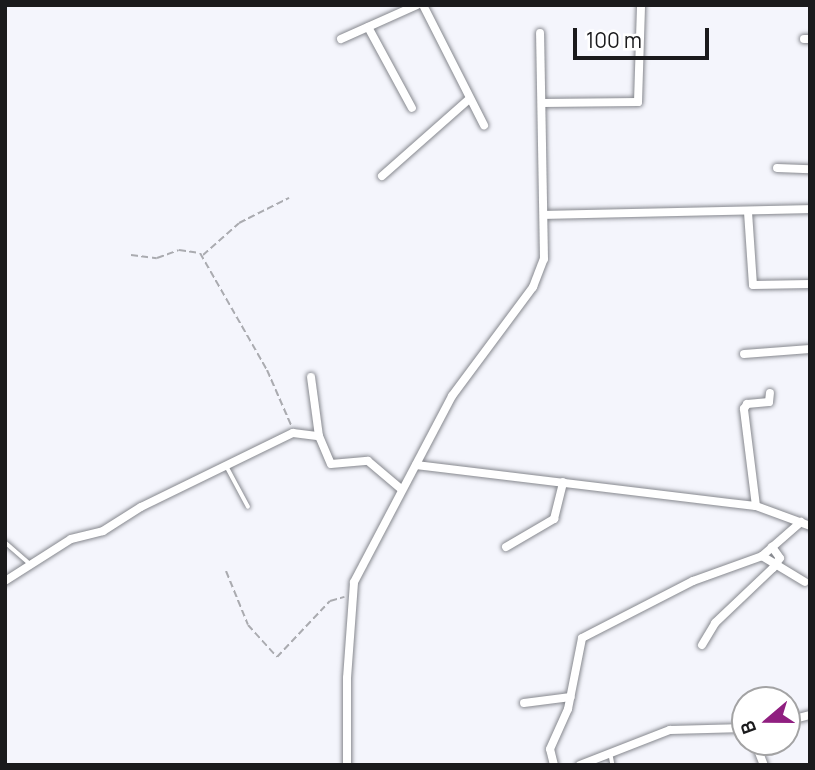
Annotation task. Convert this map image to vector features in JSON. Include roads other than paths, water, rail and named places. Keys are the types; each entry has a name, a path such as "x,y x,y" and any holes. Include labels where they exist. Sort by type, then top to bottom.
{"street":[{"path":"341,39 417,5"},
{"path":"423,5 484,125"},
{"path":"542,103 638,102 641,5"},
{"path":"368,27 412,108"},
{"path":"347,765 352,596 358,574 452,396 533,287 544,259 540,33"},
{"path":"382,176 469,99"},
{"path":"777,168 810,169"},
{"path":"545,215 810,209"},
{"path":"748,212 753,285 810,284"},
{"path":"744,354 810,349"},
{"path":"311,377 319,436 328,463 368,461 401,489"},
{"path":"756,506 744,409 747,404 769,402 770,393"},
{"path":"5,581 71,539 110,528 141,507 225,464 293,433 319,436"},
{"path":"416,465 756,506 805,524"},
{"path":"506,547 554,519 563,482"},
{"path":"554,765 552,744 562,727 582,638 693,581 762,556 805,524"},
{"path":"702,645 716,623 777,563 780,558 772,547"},
{"path":"762,556 805,582"},
{"path":"524,703 570,697"},
{"path":"580,765 670,730 731,728"}],"lane":[{"path":"225,464 248,506"},
{"path":"5,542 32,565"},
{"path":"611,755 613,765"}]}
